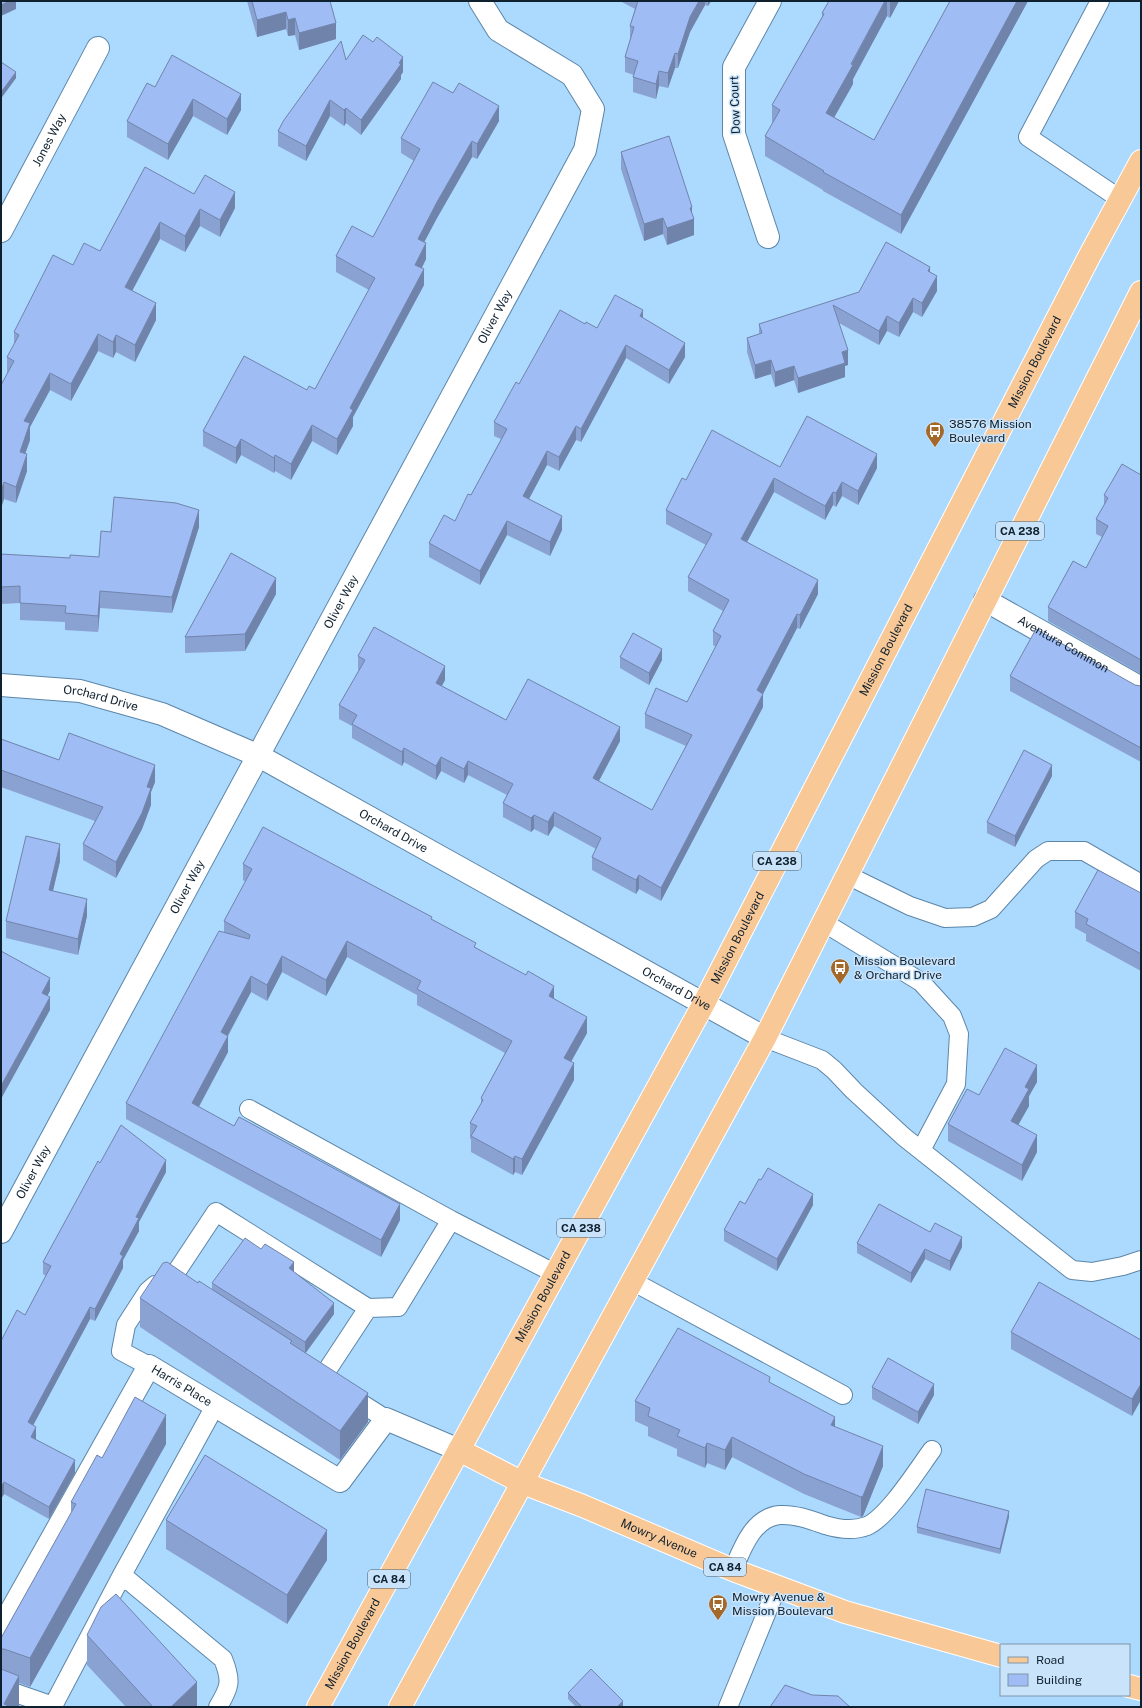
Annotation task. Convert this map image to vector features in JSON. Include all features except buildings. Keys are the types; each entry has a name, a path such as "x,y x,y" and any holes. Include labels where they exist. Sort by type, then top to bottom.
{"main road":[{"name":"Mission Boulevard","path":"318,1707 703,1005 1090,254 1141,161"},
{"name":"CA 238","path":"523,1483 765,1038 1141,292"},
{"name":"Mowry Avenue","path":"459,1450 523,1483 583,1506 778,1587 845,1612 1000,1656"},
{"path":"400,1707 523,1483"},
{"path":"1130,1678 1141,1680"},
{"path":"1130,1686 1141,1689"}],"street":[{"name":"Oliver Way","path":"1,1232 259,756 584,150 593,109 572,75 498,30 480,1"},
{"name":"Dow Court","path":"768,237 734,134 734,67 770,1"},
{"name":"Jones Way","path":"1,231 98,48"},
{"name":"Aventura Common","path":"986,600 1141,688"},
{"name":"Orchard Drive","path":"1,685 80,691 162,714 259,756 654,975 703,1005 765,1038"},
{"name":"Harris Place","path":"1,1629 148,1366 340,1481 386,1420"},
{"path":"386,1420 459,1450"}],"lane":[{"path":"1100,1 1028,137 1120,199"},
{"path":"847,875 910,906 945,918 973,918 991,909 1036,859 1048,851 1084,851 1141,884"},
{"path":"823,922 921,982 952,1016 959,1034 956,1084 921,1150"},
{"path":"765,1038 822,1060 834,1070 870,1107 921,1150 1072,1270 1092,1272 1123,1266 1141,1260"},
{"path":"249,1109 451,1220 556,1274"},
{"path":"148,1366 121,1351 126,1325 148,1291 158,1283 177,1285 216,1212 368,1308 398,1307 451,1220"},
{"path":"632,1281 843,1394"},
{"path":"368,1308 316,1374 386,1420"},
{"path":"1,1688 53,1706 122,1575 215,1406"},
{"path":"734,1570 741,1551 749,1536 759,1524 767,1518 779,1515 794,1516 844,1529 866,1526 875,1521 889,1508 932,1450"},
{"path":"122,1575 222,1659 229,1673 228,1690 218,1707"},
{"path":"728,1707 778,1587"}],"place":[{"name":"38576 Mission Boulevard","path":"935,448"},
{"name":"Mission Boulevard & Orchard Drive","path":"840,985"},
{"name":"Mowry Avenue & Mission Boulevard","path":"718,1621"}]}
